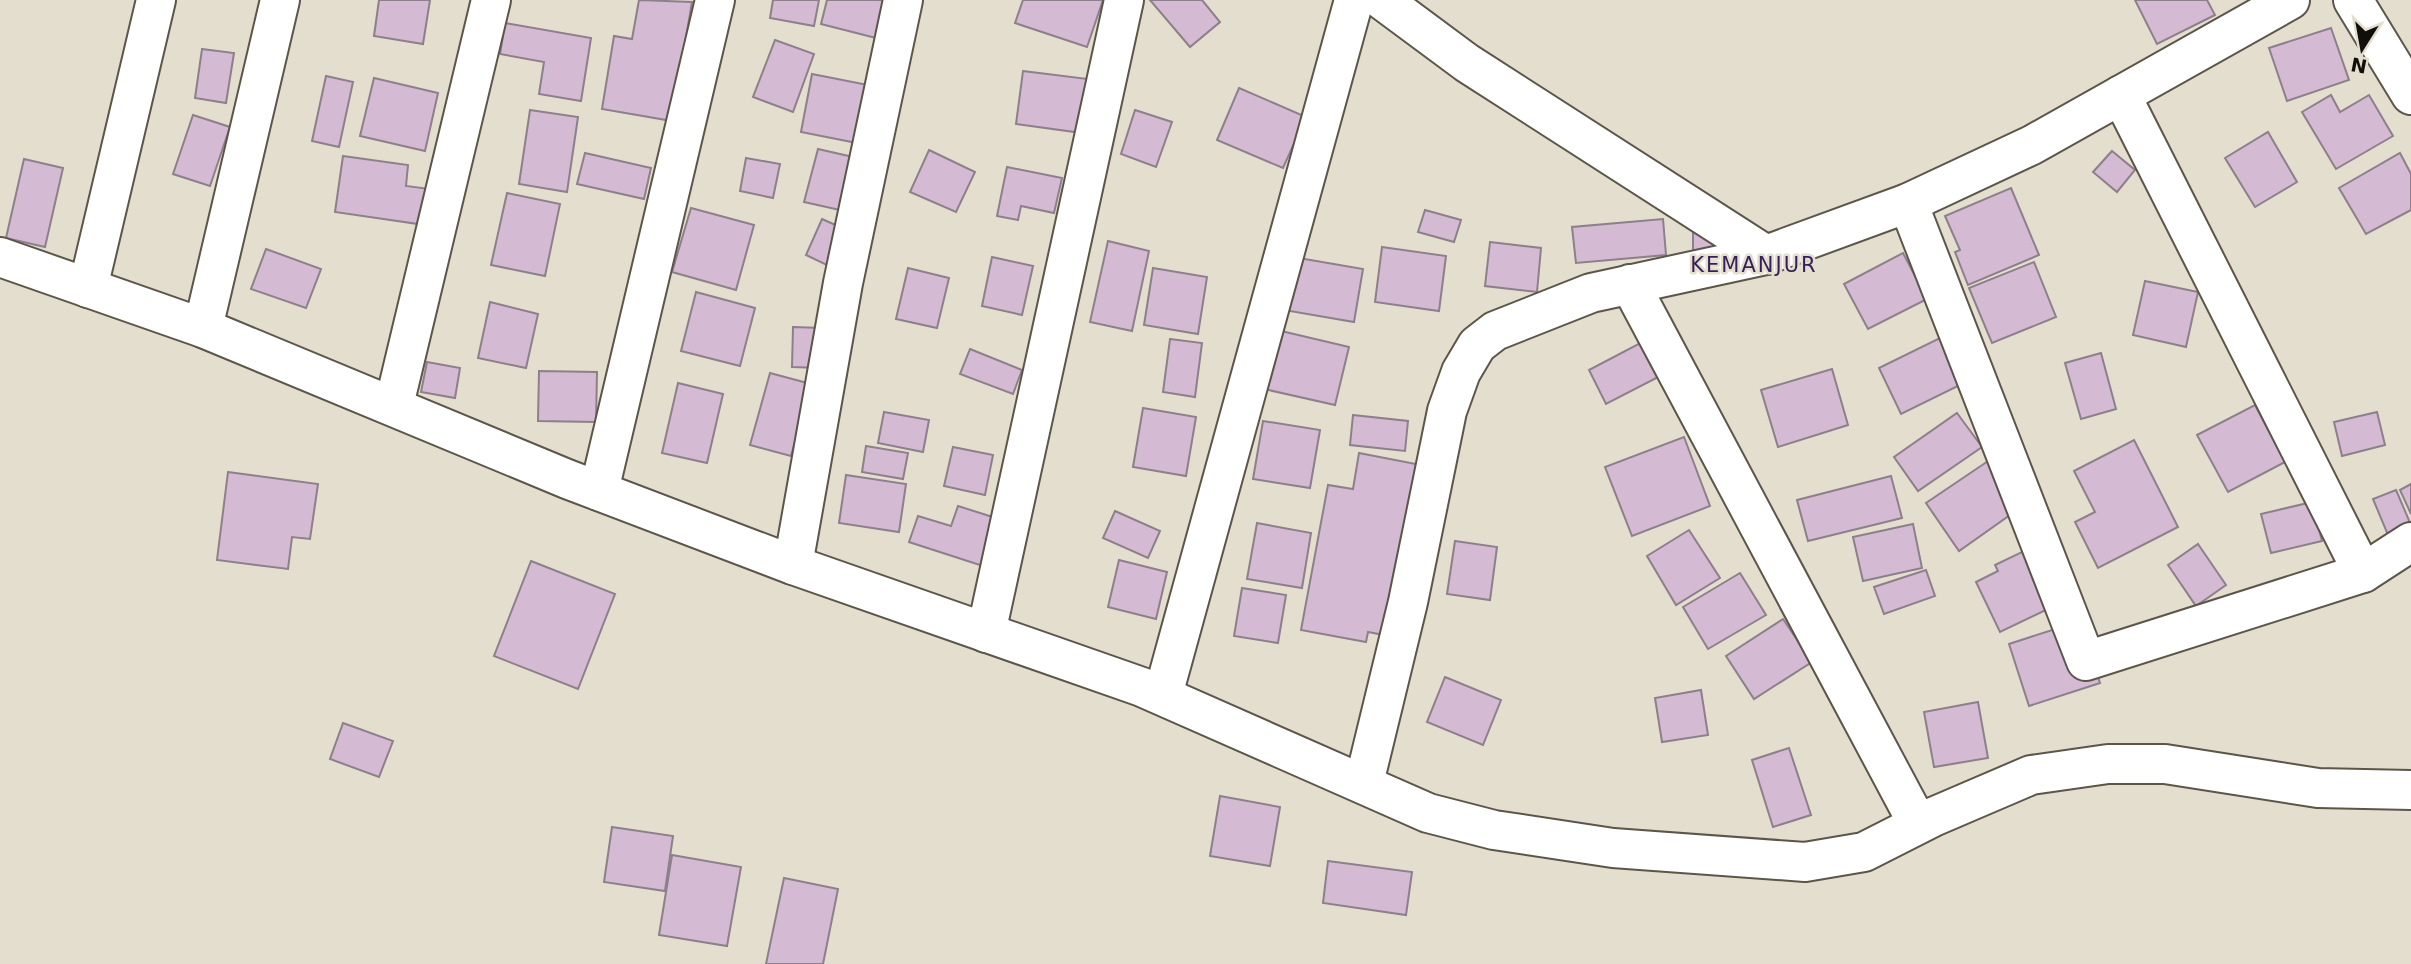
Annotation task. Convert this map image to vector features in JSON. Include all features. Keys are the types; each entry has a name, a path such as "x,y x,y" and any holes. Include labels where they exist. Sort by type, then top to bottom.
{"street":[{"path":"88,288 156,0"},
{"path":"203,328 280,0"},
{"path":"394,405 491,0"},
{"path":"599,491 715,0"},
{"path":"793,565 846,270 903,0"},
{"path":"986,633 1124,0"},
{"path":"1163,695 1354,0"},
{"path":"1382,0 1468,62 1766,255"},
{"path":"1364,783 1408,602 1447,411 1461,372 1477,345 1495,331 1591,293 1766,255 1908,203 2032,145 2290,0"},
{"path":"2353,0 2411,95"},
{"path":"2121,95 2363,573"},
{"path":"1908,203 2086,661 2363,573 2411,542"},
{"path":"0,257 203,328 599,491 793,565 1163,695 1428,813 1494,830 1613,848 1805,862 1864,852 1918,824 2031,775 2108,764 2165,764 2319,789 2411,790"},
{"path":"1630,285 1918,824"}],"building":[{"path":"379,0 430,0 423,44 374,36"},
{"path":"639,0 692,2 672,121 602,109 614,36 632,39"},
{"path":"773,0 819,0 814,26 770,18"},
{"path":"827,0 885,0 876,38 821,24"},
{"path":"1023,0 1103,0 1087,47 1015,23"},
{"path":"1150,0 1202,0 1220,22 1190,47"},
{"path":"2135,0 2207,0 2215,15 2157,44"},
{"path":"505,23 591,38 581,101 539,94 544,62 500,54"},
{"path":"2331,28 2349,80 2287,101 2269,48"},
{"path":"775,40 814,54 793,112 753,97"},
{"path":"202,49 234,53 226,103 195,98"},
{"path":"1023,71 1088,79 1082,133 1016,124"},
{"path":"812,74 873,86 862,144 801,132"},
{"path":"326,76 353,82 339,147 312,141"},
{"path":"374,78 438,93 425,151 360,136"},
{"path":"1239,88 1306,117 1283,168 1217,140"},
{"path":"2331,95 2340,112 2369,95 2393,136 2336,169 2302,112"},
{"path":"530,110 578,117 567,192 519,184"},
{"path":"1135,110 1172,122 1156,167 1121,154"},
{"path":"193,115 230,127 210,186 173,174"},
{"path":"2268,132 2297,182 2255,207 2225,158"},
{"path":"818,149 862,159 849,212 804,202"},
{"path":"929,150 975,172 956,212 910,192"},
{"path":"2112,151 2135,170 2117,192 2093,172"},
{"path":"585,153 651,168 644,199 577,184"},
{"path":"2400,153 2411,174 2411,210 2366,234 2339,188"},
{"path":"343,156 408,165 406,186 430,189 425,225 335,212"},
{"path":"746,158 780,164 773,198 740,191"},
{"path":"24,159 63,168 45,247 6,238"},
{"path":"1007,167 1062,178 1054,213 1021,206 1018,220 997,216"},
{"path":"2011,188 2039,255 1968,285 1955,252 1960,250 1945,216"},
{"path":"507,193 560,204 545,276 491,265"},
{"path":"691,208 754,225 736,290 672,272"},
{"path":"1425,210 1461,220 1454,242 1418,232"},
{"path":"822,219 849,231 833,268 806,255"},
{"path":"1663,219 1666,255 1576,263 1572,227"},
{"path":"1693,222 1725,254 1693,254"},
{"path":"1108,241 1149,251 1132,331 1090,322"},
{"path":"1490,242 1541,248 1537,292 1485,286"},
{"path":"1382,247 1446,256 1439,311 1375,302"},
{"path":"266,249 321,269 306,308 251,289"},
{"path":"1903,253 1927,299 1868,329 1844,284"},
{"path":"992,257 1033,266 1022,315 982,306"},
{"path":"1293,257 1363,269 1354,322 1284,310"},
{"path":"2034,262 2056,317 1992,343 1969,288"},
{"path":"908,268 949,278 937,328 896,319"},
{"path":"1153,268 1207,277 1198,334 1144,325"},
{"path":"2145,281 2198,292 2186,347 2133,335"},
{"path":"696,292 755,308 740,366 681,351"},
{"path":"490,302 538,314 526,368 478,358"},
{"path":"793,327 822,328 821,368 792,367"},
{"path":"1277,330 1349,347 1335,405 1264,389"},
{"path":"1946,335 1968,381 1901,414 1879,368"},
{"path":"1170,339 1202,343 1195,397 1163,392"},
{"path":"1646,340 1664,374 1606,404 1589,370"},
{"path":"970,349 1022,370 1013,394 960,374"},
{"path":"2101,353 2116,409 2081,419 2065,363"},
{"path":"427,362 460,368 455,398 421,392"},
{"path":"1832,369 1848,425 1778,447 1761,390"},
{"path":"539,371 597,372 596,422 538,421"},
{"path":"770,373 811,384 791,456 750,445"},
{"path":"678,383 723,394 707,463 662,453"},
{"path":"2255,405 2285,462 2228,492 2197,435"},
{"path":"1143,408 1196,417 1186,476 1133,467"},
{"path":"884,412 929,420 923,452 878,443"},
{"path":"2377,412 2385,445 2342,456 2334,422"},
{"path":"1957,413 1982,447 1918,491 1894,457"},
{"path":"1353,415 1408,421 1405,451 1350,445"},
{"path":"1263,421 1320,430 1310,488 1253,479"},
{"path":"1684,437 1710,506 1632,536 1605,467"},
{"path":"2134,440 2178,527 2098,568 2075,522 2095,512 2074,471"},
{"path":"866,446 908,453 903,479 862,472"},
{"path":"953,447 993,455 985,495 944,486"},
{"path":"1359,453 1421,465 1389,636 1368,632 1366,642 1301,630 1328,485 1353,489"},
{"path":"1994,457 2027,503 1959,551 1926,503"},
{"path":"228,472 318,484 310,539 292,537 288,569 217,560"},
{"path":"846,475 906,484 899,532 839,523"},
{"path":"1891,476 1902,518 1808,541 1797,500"},
{"path":"2411,484 2411,514 2400,490"},
{"path":"2396,490 2411,525 2388,535 2373,499"},
{"path":"2312,502 2322,541 2271,553 2261,514"},
{"path":"958,506 999,519 983,566 909,542 918,516 951,526"},
{"path":"1115,511 1160,531 1148,558 1103,538"},
{"path":"1257,523 1311,533 1302,588 1247,579"},
{"path":"1913,524 1922,568 1863,581 1853,537"},
{"path":"1689,530 1720,578 1676,605 1647,556"},
{"path":"2047,540 2075,596 2000,632 1976,582 1998,571 1995,565"},
{"path":"1455,541 1497,547 1490,600 1447,594"},
{"path":"2198,544 2226,585 2196,606 2168,565"},
{"path":"1119,560 1167,572 1156,619 1108,607"},
{"path":"531,561 615,594 578,689 494,656"},
{"path":"1926,570 1935,596 1884,614 1874,587"},
{"path":"1740,573 1766,615 1708,649 1683,607"},
{"path":"1242,588 1286,595 1278,643 1234,636"},
{"path":"1783,619 1812,662 1754,699 1726,656"},
{"path":"2080,621 2100,683 2029,706 2009,644"},
{"path":"1445,677 1501,700 1483,745 1427,722"},
{"path":"1701,690 1708,735 1662,742 1655,698"},
{"path":"1978,702 1988,758 1934,767 1924,712"},
{"path":"343,723 393,741 379,777 330,759"},
{"path":"1789,748 1811,815 1773,827 1752,760"},
{"path":"1220,796 1280,807 1270,866 1210,856"},
{"path":"612,827 673,836 665,891 604,882"},
{"path":"672,855 741,867 727,946 659,935"},
{"path":"1328,861 1412,872 1406,915 1323,903"},
{"path":"784,878 838,889 823,964 766,964"}],"district":[{"name":"KEMANJUR","path":"1754,265"}]}
